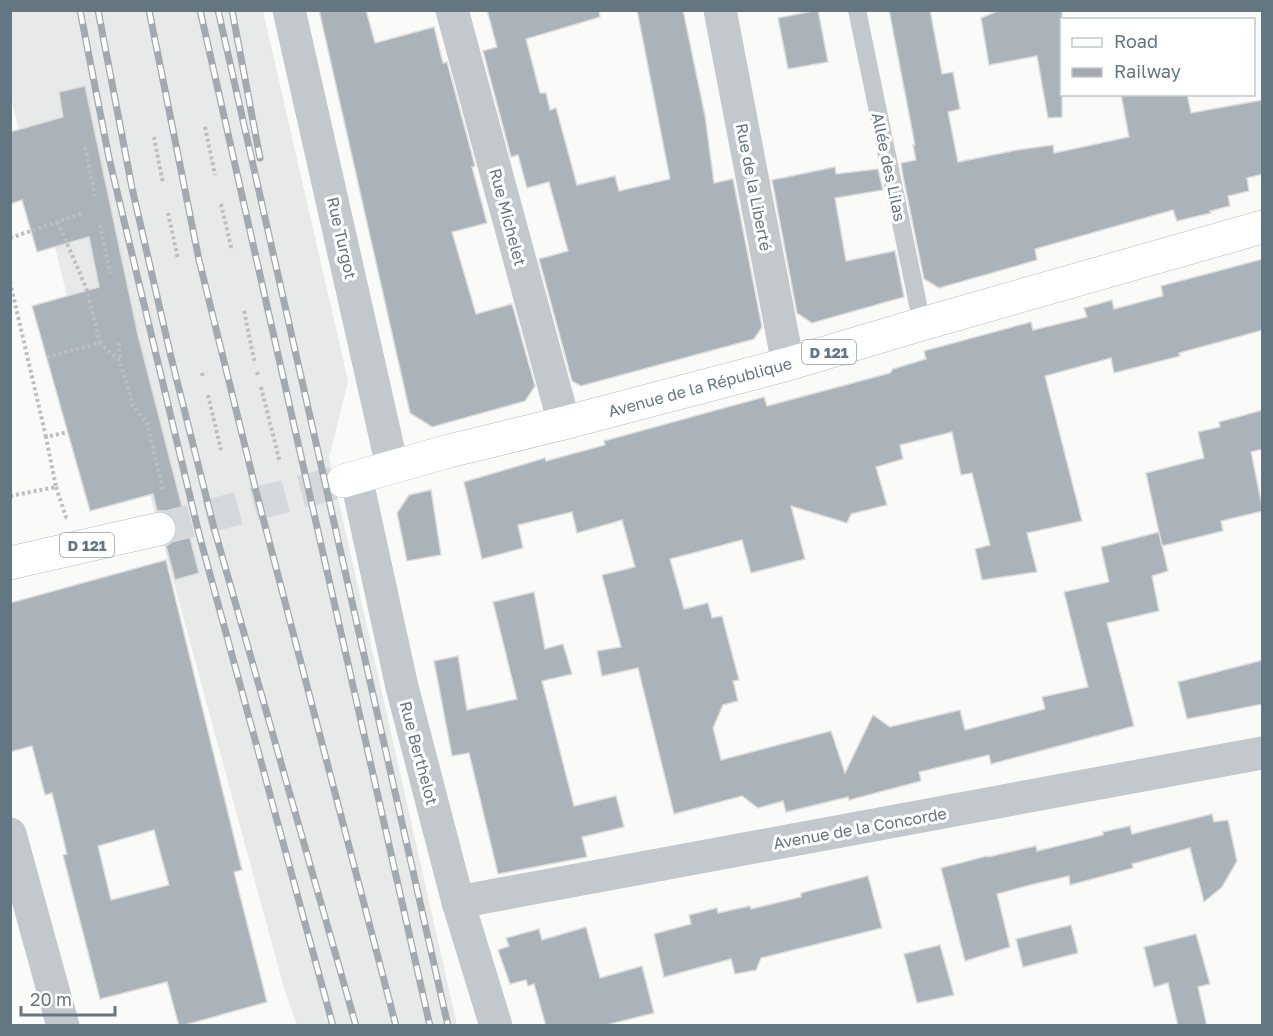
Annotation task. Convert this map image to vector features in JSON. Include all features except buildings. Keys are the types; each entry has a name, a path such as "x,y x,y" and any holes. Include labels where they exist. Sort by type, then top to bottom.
{"main road":[{"name":"Avenue de la République","path":"350,479 392,466 788,364 1263,227"},
{"name":"D 121","path":"12,556 159,529"}],"street":[{"name":"Rue Turgot","path":"290,10 392,466"},
{"name":"Rue Michelet","path":"452,10 564,423"},
{"name":"Rue de la Liberté","path":"720,10 788,364"},
{"name":"Rue Berthelot","path":"350,479 458,902 496,1026"},
{"name":"Avenue de la Concorde","path":"458,902 1263,753"},
{"path":"10,834 63,1026"}],"lane":[{"name":"Allée des Lilas","path":"857,10 922,324"}],"path":[{"path":"205,127 215,175"},
{"path":"154,137 163,184"},
{"path":"85,147 94,196"},
{"path":"221,204 232,250"},
{"path":"10,238 84,213"},
{"path":"168,213 178,259"},
{"path":"58,222 87,290 100,343 120,361"},
{"path":"100,225 110,273"},
{"path":"10,282 56,487 10,496"},
{"path":"244,311 255,364"},
{"path":"47,357 100,343"},
{"path":"119,343 120,361 133,405 147,422 163,490"},
{"path":"261,387 280,463"},
{"path":"208,395 221,450"},
{"path":"46,437 68,432"}],"shaded area":[{"path":"10,11 263,11 348,381 329,458 457,1025 297,1025 284,988 150,495 90,511 32,306 67,296 55,247 37,252 25,210 24,155 11,96"}],"tunnel":[{"path":"159,529 343,481"}],"railway":[{"path":"80,10 109,158 199,534 333,1026"},
{"path":"98,10 132,188 214,528 356,1026"},
{"path":"149,10 199,260 257,495 396,1026"},
{"path":"200,10 430,1026"},
{"path":"218,10 448,1026"},
{"path":"232,10 260,158"}]}
